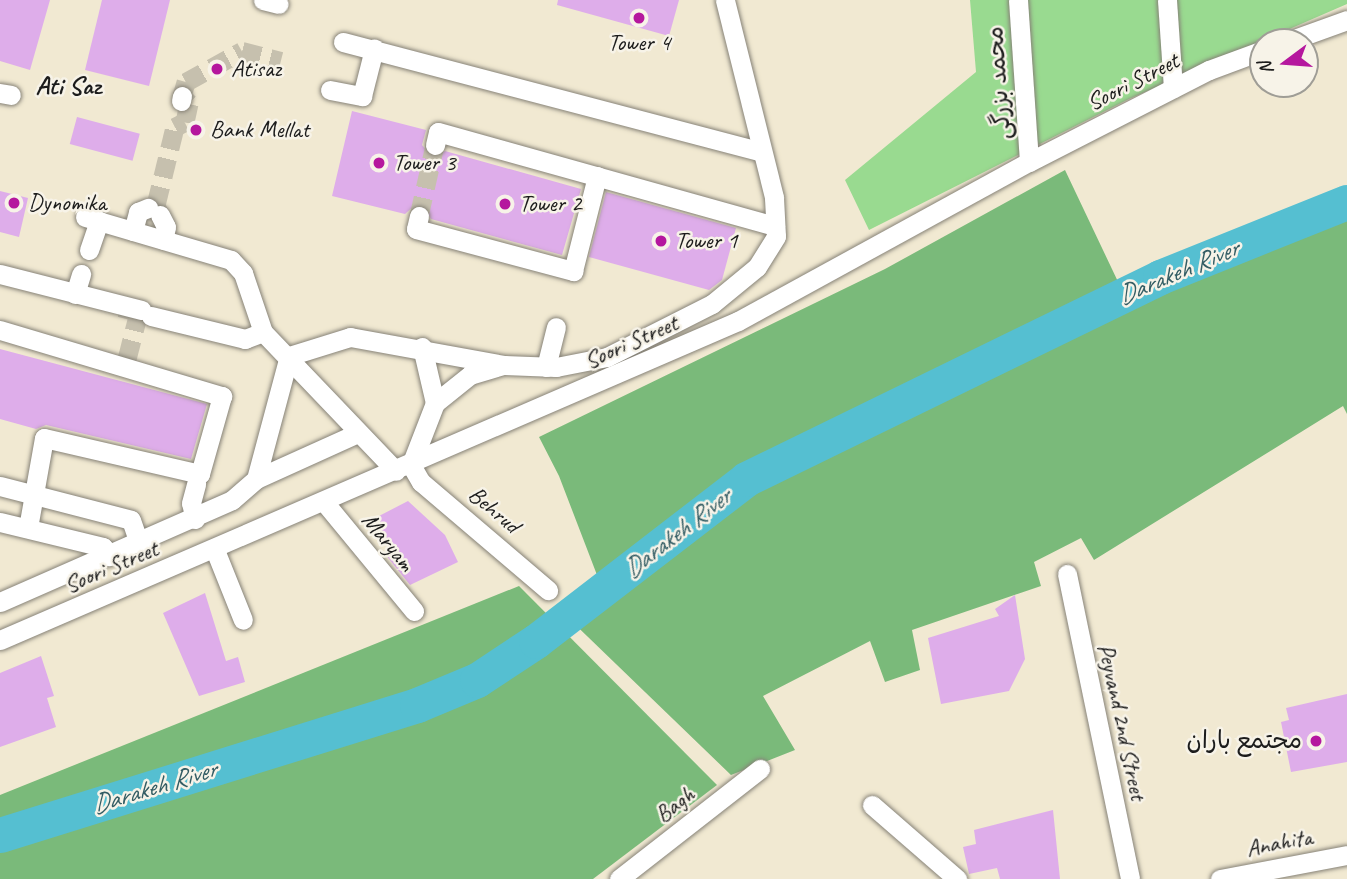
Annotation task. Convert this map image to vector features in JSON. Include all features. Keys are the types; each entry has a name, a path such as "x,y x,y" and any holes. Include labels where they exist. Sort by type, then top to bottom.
{"street":[{"path":"256,479 289,356 350,337 422,347 504,365 546,367 607,357 712,304 757,267 776,236 774,197 725,0"},
{"name":"محمد بزرگی","path":"1018,0 1029,162"},
{"path":"1167,0 1174,88"},
{"path":"1319,30 1347,20"},
{"path":"342,41 762,152"},
{"path":"330,90 362,96 374,50"},
{"name":"Soori Street","path":"0,640 325,503 738,321 1029,162 1174,88 1249,56"},
{"path":"435,145 438,132 775,226"},
{"path":"419,216 416,229 573,271 597,176"},
{"path":"133,231 138,212 154,212 166,227 163,240"},
{"path":"0,274 245,339 263,332 243,273 230,260 92,219 89,250"},
{"path":"75,294 82,274"},
{"path":"546,367 556,327"},
{"path":"0,330 222,396 200,474 44,438 28,528"},
{"name":"Behrud","path":"263,332 289,356 358,433 421,482 548,590"},
{"path":"422,347 435,403"},
{"path":"404,468 435,403 470,375 504,365"},
{"path":"0,602 195,519 232,500 256,479 358,433"},
{"path":"195,519 191,502 196,484"},
{"path":"0,486 131,520 139,543"},
{"name":"Maryam","path":"325,503 414,611"},
{"path":"0,522 103,547 109,555"},
{"path":"215,550 243,620"},
{"name":"Peyvand 2nd Street","path":"1067,574 1130,879"},
{"name":"Bagh","path":"623,878 761,769"},
{"path":"872,805 957,879"},
{"name":"Anahita","path":"1220,879 1347,855"}],"green space":[{"path":"970,0 1347,0 1347,4 1292,28 1249,28 1249,47 1129,99 869,230 845,180 976,72"},
{"path":"1065,170 1130,307 1347,216 1347,414 1343,406 1094,560 1081,538 1034,562 1041,586 912,630 920,670 885,682 870,641 763,696 795,750 731,775 559,609 597,575 559,476 539,437 885,269"},
{"path":"519,586 717,785 593,879 0,879 0,795"}],"building":[{"path":"0,0 50,0 30,70 0,61"},
{"path":"102,0 170,0 149,86 85,70"},
{"name":"Tower 4","path":"558,0 679,0 669,36 557,5"},
{"path":"352,111 426,130 422,145 432,157 445,151 581,189 562,255 431,219 422,204 415,205 405,214 332,196"},
{"path":"77,117 140,134 133,161 70,144"},
{"path":"0,191 28,198 19,237 0,232"},
{"name":"Tower 1","path":"606,192 736,228 722,280 709,290 589,257"},
{"path":"0,349 207,404 191,459 46,425 36,429 0,419"},
{"path":"408,501 445,535 458,562 410,585 385,554 393,550 375,529 379,516"},
{"path":"205,593 226,661 238,657 245,682 199,696 163,613"},
{"path":"1015,595 1025,659 1009,691 941,704 928,638 999,616 995,609"},
{"path":"41,656 54,696 47,698 56,727 0,747 0,673"},
{"name":"مجتمع باران","path":"1347,694 1347,762 1291,772 1281,722 1289,720 1286,708"},
{"path":"1053,810 1060,879 1000,879 997,868 969,874 963,847 976,844 974,830"}],"waterway":[{"name":"Darakeh River","path":"0,835 417,705 477,680 536,641 746,479 1160,277 1347,202"}],"tunnel":[{"path":"160,215 156,205 175,127 185,122 189,103 182,96 186,82 242,51 281,61"},
{"path":"419,216 435,145"},
{"path":"120,307 139,312 125,367"}],"place":[{"name":"Tower 4","path":"639,18"},
{"name":"Atisaz","path":"217,69"},
{"name":"Bank Mellat","path":"196,130"},
{"name":"Tower 3","path":"379,163"},
{"name":"Dynomika","path":"14,203"},
{"name":"Tower 2","path":"505,204"},
{"name":"Tower 1","path":"661,241"},
{"name":"مجتمع باران","path":"1316,741"}],"district":[{"name":"Ati Saz","path":"68,86"}]}
